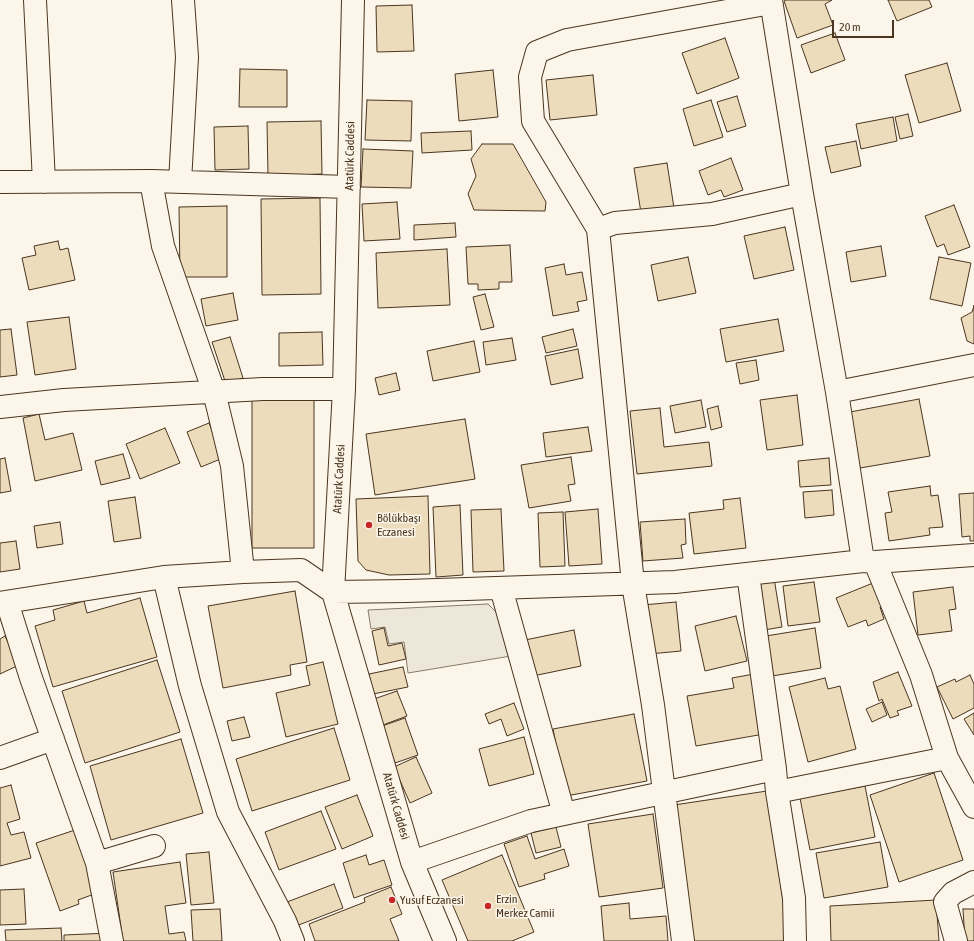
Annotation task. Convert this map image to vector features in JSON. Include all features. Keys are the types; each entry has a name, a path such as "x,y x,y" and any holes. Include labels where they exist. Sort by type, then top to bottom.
{"street":[{"path":"35,0 44,182"},
{"path":"180,182 187,57 183,0"},
{"name":"Atatürk Caddesi","path":"353,0 344,389 333,592 412,862 445,941"},
{"path":"683,941 653,705 633,584 598,229 533,121 530,77 537,52 567,40 771,1 802,194 869,562 921,675 946,758 974,807"},
{"path":"152,181 163,246 214,392 232,466 243,572"},
{"path":"0,182 152,181 349,187"},
{"path":"598,229 614,223 712,214 802,194"},
{"path":"837,392 974,365"},
{"path":"0,407 64,400 263,389 344,389"},
{"path":"112,941 97,864 4,603 164,577 243,572 301,570 333,592 674,582 869,562 974,555"},
{"path":"748,574 777,792 794,898 795,941"},
{"path":"164,577 190,686 228,812 285,921 293,941"},
{"path":"501,588 564,814"},
{"path":"0,758 53,739"},
{"path":"777,792 946,758"},
{"path":"412,862 531,821 775,769"},
{"path":"97,864 154,846"},
{"path":"956,941 945,902 953,893 974,882"}],"shaded area":[{"path":"488,604 508,624 511,656 408,673 404,642 389,644 385,627 371,629 368,610"}],"building":[{"path":"832,0 825,4 833,25 797,38 784,1"},
{"path":"888,0 929,0 932,7 897,21"},
{"path":"412,5 414,51 377,52 376,6"},
{"path":"835,33 845,60 811,73 801,45"},
{"path":"725,38 739,78 697,94 682,53"},
{"path":"947,63 961,111 919,123 905,75"},
{"path":"240,69 287,70 287,107 239,107"},
{"path":"493,70 498,117 459,121 455,74"},
{"path":"593,75 597,115 550,120 546,80"},
{"path":"737,96 746,126 727,132 717,102"},
{"path":"367,100 412,101 411,141 365,140"},
{"path":"711,100 723,137 694,146 683,109"},
{"path":"908,114 913,136 900,139 895,117"},
{"path":"893,117 897,141 861,149 856,124"},
{"path":"321,121 322,174 268,176 267,122"},
{"path":"248,126 249,169 215,170 214,127"},
{"path":"471,131 472,150 422,153 421,133"},
{"path":"856,141 861,166 831,173 825,147"},
{"path":"482,144 513,144 546,202 545,211 474,210 468,194 476,176 471,159"},
{"path":"363,149 413,151 411,188 361,187"},
{"path":"731,158 743,190 724,197 721,190 708,195 699,171"},
{"path":"667,163 674,208 641,213 634,168"},
{"path":"320,198 321,294 262,295 261,199"},
{"path":"397,202 400,239 364,241 362,204"},
{"path":"954,205 970,247 948,255 944,244 937,247 925,216"},
{"path":"227,206 227,277 180,277 179,207"},
{"path":"455,223 456,237 414,240 414,225"},
{"path":"785,227 794,270 754,279 744,236"},
{"path":"58,241 60,250 68,248 75,280 29,290 22,258 36,255 34,246"},
{"path":"510,245 512,282 499,282 499,289 478,290 478,284 468,284 466,247"},
{"path":"881,246 886,276 851,282 846,252"},
{"path":"447,249 450,305 378,308 376,253"},
{"path":"688,257 696,293 658,301 651,265"},
{"path":"939,257 971,263 962,306 930,299"},
{"path":"564,264 566,275 582,272 587,300 577,302 579,311 553,316 545,268"},
{"path":"233,293 238,320 206,326 201,299"},
{"path":"485,294 494,327 481,330 473,297"},
{"path":"974,306 974,344 967,341 961,318 972,312"},
{"path":"69,317 76,369 35,375 27,322"},
{"path":"778,319 784,351 726,362 720,329"},
{"path":"11,329 17,375 0,377 0,330"},
{"path":"573,329 577,346 546,353 542,337"},
{"path":"322,332 323,365 279,366 279,333"},
{"path":"230,337 243,378 226,384 212,342"},
{"path":"512,338 516,360 486,365 483,342"},
{"path":"474,341 480,372 433,381 427,351"},
{"path":"578,349 583,378 551,385 545,356"},
{"path":"756,360 759,380 740,384 736,363"},
{"path":"396,373 400,390 379,395 375,378"},
{"path":"797,395 803,445 767,450 760,400"},
{"path":"252,398 314,398 314,548 252,548"},
{"path":"919,399 930,456 860,468 850,412"},
{"path":"701,400 706,427 675,433 670,406"},
{"path":"718,406 722,427 711,430 707,409"},
{"path":"660,408 664,447 709,442 712,466 637,474 630,411"},
{"path":"39,414 45,440 73,433 82,470 35,481 23,418"},
{"path":"465,419 475,479 375,495 366,434"},
{"path":"209,423 223,458 201,467 187,432"},
{"path":"588,427 592,451 546,457 543,433"},
{"path":"165,428 180,463 140,479 126,444"},
{"path":"123,454 130,478 101,485 95,461"},
{"path":"571,457 575,484 568,485 571,501 529,508 521,465"},
{"path":"5,458 11,491 0,493 0,459"},
{"path":"829,458 831,485 800,487 798,461"},
{"path":"930,486 931,496 938,495 943,527 929,528 930,535 889,541 885,513 892,512 888,492"},
{"path":"832,490 834,515 805,518 803,492"},
{"path":"974,493 974,541 970,541 970,536 962,537 959,494"},
{"path":"428,496 430,574 389,575 366,570 358,561 356,499"},
{"path":"135,497 141,538 114,542 108,501"},
{"path":"740,498 746,548 694,554 689,513 724,509 723,500"},
{"path":"460,505 463,575 436,577 433,507"},
{"path":"501,509 504,571 473,572 471,510"},
{"path":"598,509 602,564 569,566 565,512"},
{"path":"563,512 565,566 540,567 538,513"},
{"path":"685,519 686,544 681,545 683,558 643,561 640,522"},
{"path":"60,522 63,544 37,548 34,526"},
{"path":"16,541 20,569 0,572 0,543"},
{"path":"774,578 782,627 764,630 756,580"},
{"path":"814,582 820,622 788,626 783,586"},
{"path":"873,583 886,605 880,607 884,619 868,626 866,620 848,627 836,598"},
{"path":"953,587 956,609 949,610 952,631 918,635 913,592"},
{"path":"295,591 307,662 290,665 291,675 223,688 208,606"},
{"path":"140,598 157,657 53,687 35,626 55,620 53,610 84,601 87,613"},
{"path":"676,602 681,651 649,654 643,605"},
{"path":"736,616 747,661 705,671 695,626"},
{"path":"384,628 388,646 402,643 406,659 379,665 372,631"},
{"path":"815,628 821,668 772,676 766,636"},
{"path":"574,630 581,666 528,677 520,641"},
{"path":"5,636 19,665 0,674 0,639"},
{"path":"157,660 180,732 85,763 62,691"},
{"path":"323,662 338,724 286,737 276,693 310,685 306,666"},
{"path":"403,667 408,687 373,694 369,674"},
{"path":"898,672 912,706 897,711 899,715 890,718 882,699 879,701 873,682"},
{"path":"754,674 764,734 696,746 687,696 734,688 732,678"},
{"path":"970,675 974,684 974,708 953,719 937,687 955,679 956,682"},
{"path":"825,678 828,689 840,686 856,749 808,762 789,687"},
{"path":"397,691 407,716 383,725 374,699"},
{"path":"882,702 887,715 872,722 866,709"},
{"path":"514,703 524,729 507,736 501,719 489,724 485,714"},
{"path":"974,713 974,735 964,719"},
{"path":"634,714 647,781 566,796 553,729"},
{"path":"244,717 250,737 232,741 227,721"},
{"path":"405,718 418,755 395,763 382,726"},
{"path":"334,728 350,780 252,811 236,759"},
{"path":"524,737 534,774 489,786 479,749"},
{"path":"181,739 203,813 111,840 90,766"},
{"path":"416,757 432,793 410,803 394,767"},
{"path":"934,773 963,860 899,882 870,795"},
{"path":"11,785 20,819 7,823 11,835 24,832 31,858 0,866 0,788"},
{"path":"865,786 875,837 810,850 800,798"},
{"path":"767,791 789,941 694,941 674,805"},
{"path":"357,795 373,836 342,849 325,807"},
{"path":"321,811 336,849 279,870 265,832"},
{"path":"653,814 663,888 599,897 588,824"},
{"path":"556,827 561,847 536,853 531,833"},
{"path":"75,830 97,893 78,900 79,904 60,911 36,843"},
{"path":"527,836 535,859 564,849 569,866 544,874 545,879 519,887 504,844"},
{"path":"880,842 888,887 824,898 816,853"},
{"path":"209,852 214,903 191,905 186,854"},
{"path":"366,855 369,865 384,860 392,885 354,898 343,863"},
{"name":"Erzin Merkez Camii","path":"502,855 534,932 512,941 468,941 442,880"},
{"path":"180,862 186,903 165,906 169,934 184,932 186,941 123,941 113,872"},
{"path":"334,884 343,908 296,926 287,902"},
{"path":"391,887 402,914 390,919 399,941 315,941 309,924 365,902 364,898"},
{"path":"24,889 26,924 0,925 0,890"},
{"path":"936,900 939,941 831,941 830,906"},
{"path":"629,903 630,919 666,916 668,941 604,941 601,906"},
{"path":"220,909 222,941 193,941 191,910"},
{"path":"963,909 974,909 974,941 965,941"},
{"path":"61,928 62,941 6,941 5,930"},
{"path":"110,933 110,941 64,941 64,935"}],"place":[{"name":"Bölükbaşı Eczanesi","path":"369,525"},
{"name":"Yusuf Eczanesi","path":"392,900"},
{"name":"Erzin Merkez Camii","path":"488,906"}]}
